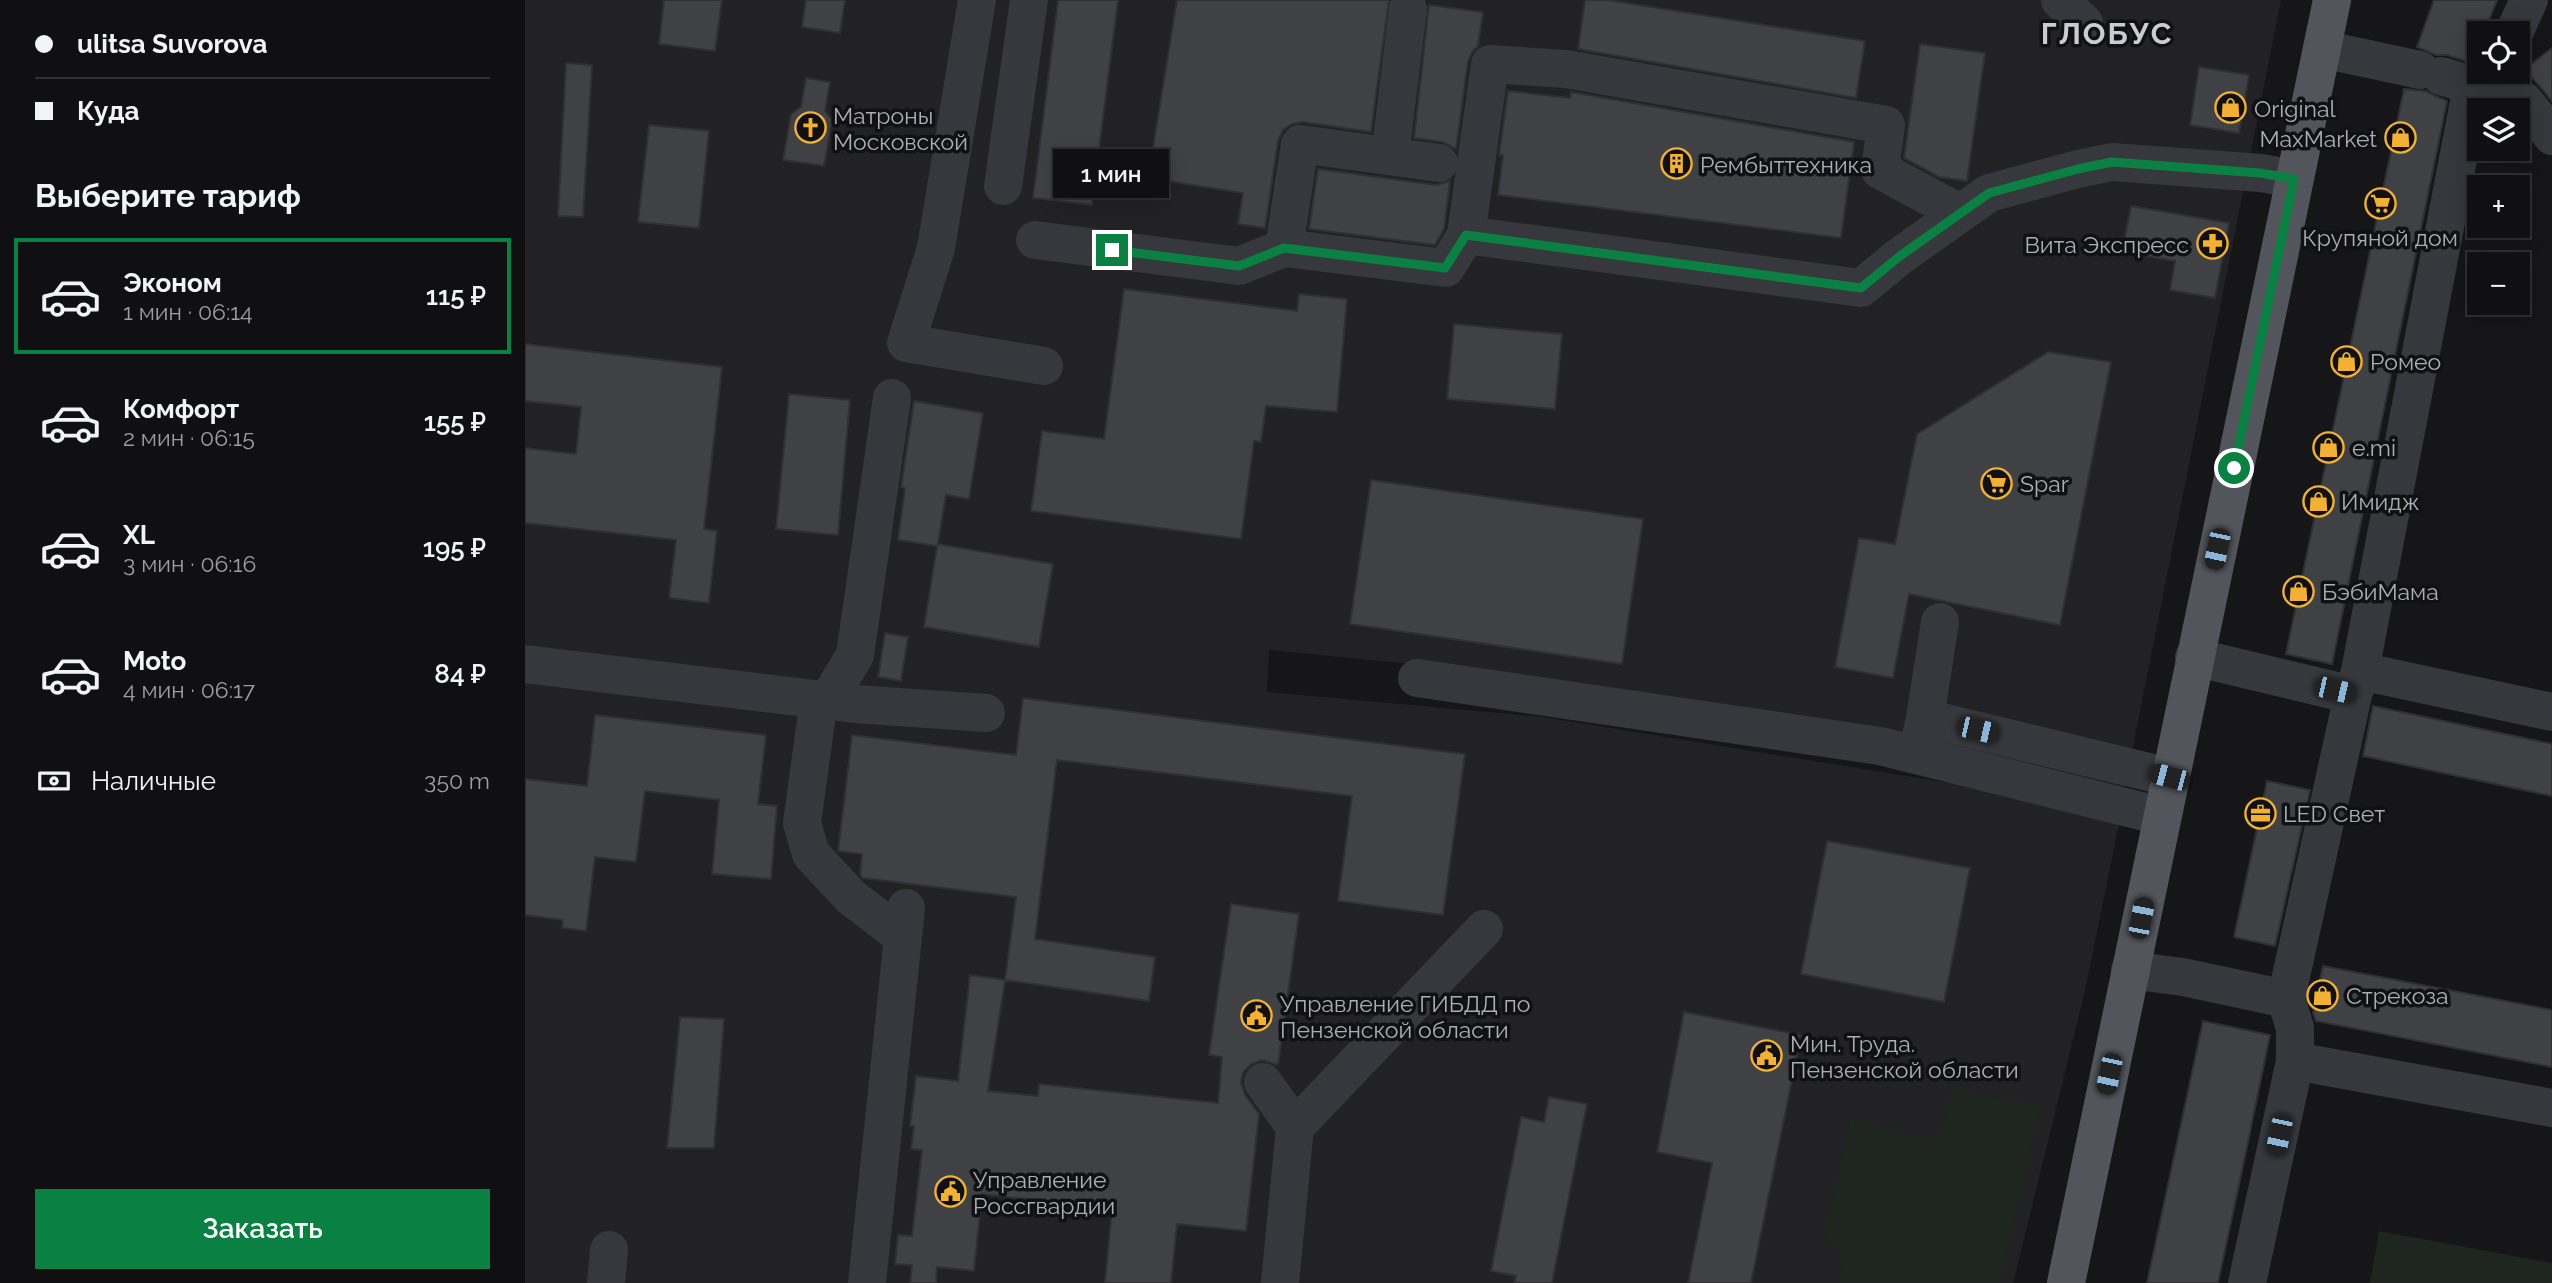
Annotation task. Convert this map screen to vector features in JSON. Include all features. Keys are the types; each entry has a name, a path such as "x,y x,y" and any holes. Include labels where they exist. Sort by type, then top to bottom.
{"main road":[{"path":"2066,1283 2332,0"}],"lane":[{"path":"977,0 936,248 906,343 1044,366"},
{"path":"1003,186 1029,0"},
{"path":"2519,21 2529,0"},
{"path":"1390,156 1408,9"},
{"path":"2322,49 2444,78 2524,101 2552,136"},
{"path":"1035,240 1239,266 1284,248 1445,268 1466,235 1490,64 1566,69 1886,125 1880,170 1960,213"},
{"path":"2247,1283 2295,1061 2295,1028 2286,999 2356,683 2444,78"},
{"path":"1284,248 1300,144 1439,163"},
{"path":"1466,235 1861,288 1900,256 1989,193 2078,169 2112,162 2260,173 2294,179"},
{"path":"867,1283 904,923 851,897 811,854 802,823 823,699 855,655 892,398"},
{"path":"1917,754 1940,622"},
{"path":"2194,657 2552,712"},
{"path":"525,664 855,705 986,713"},
{"path":"1417,678 1866,744 1917,754 2161,816"},
{"path":"1925,718 2169,777"},
{"path":"1280,1283 1296,1127 1484,929"},
{"path":"2130,970 2183,977 2286,999"},
{"path":"2295,1061 2552,1108"},
{"path":"1263,1082 1296,1127"}],"shaded area":[{"path":"525,0 2281,0 2125,787 1897,734 1420,665 1269,650 1267,692 1543,717 1974,787 2119,823 2085,991 2013,1283 525,1283"},
{"path":"1951,1090 2041,1105 2000,1283 1839,1283 1843,1257 1824,1239 1850,1119 1939,1142"},
{"path":"2379,1231 2552,1263 2552,1283 2370,1283"}],"building":[{"path":"664,0 722,0 715,51 659,44"},
{"path":"806,0 845,0 840,33 802,27"},
{"path":"1058,0 1118,0 1092,205 1033,198"},
{"path":"1177,0 1389,0 1371,132 1303,122 1292,124 1283,130 1278,141 1265,228 1238,224 1243,193 1148,178"},
{"path":"1585,0 1608,0 1865,41 1856,98 1578,49"},
{"path":"2434,0 2497,0 2489,21 2467,21 2467,61 2447,55 2436,55 2417,47"},
{"path":"1429,5 1483,12 1478,46 1468,61 1456,149 1443,142 1414,138"},
{"path":"1920,44 1985,53 1967,181 1939,177 1904,158"},
{"path":"2552,48 2552,101 2530,75 2530,65"},
{"path":"566,63 592,65 583,217 558,216"},
{"path":"2199,67 2249,75 2239,133 2190,125"},
{"name":"Матроны Московской","path":"806,78 830,82 825,111 832,120 824,166 783,160 791,114 801,107"},
{"path":"2404,89 2425,91 2447,101 2332,664 2286,654"},
{"name":"Рембыттехника","path":"1508,91 1570,98 1571,92 1854,142 1841,238 1498,195 1503,155 1499,155"},
{"path":"649,125 709,131 699,228 638,222"},
{"path":"1318,169 1436,185 1450,181 1444,229 1435,245 1309,229"},
{"path":"2131,206 2229,223 2215,298 2170,290 2175,261 2122,252"},
{"path":"1124,289 1297,311 1299,294 1347,299 1337,412 1266,406 1261,442 1254,441 1241,539 1031,511 1042,431 1104,439"},
{"path":"1454,324 1562,334 1555,409 1447,399"},
{"path":"525,344 722,367 704,529 717,531 709,603 669,598 676,540 525,523 525,448 576,454 581,407 525,401"},
{"name":"Spar","path":"2048,352 2111,362 2060,625 1909,594 1893,678 1835,667 1859,538 1895,544 1917,434"},
{"path":"789,394 850,400 838,535 776,529"},
{"path":"914,401 983,413 969,499 946,495 938,544 1053,564 1039,647 924,627 937,546 898,540 905,488 901,487"},
{"path":"1371,480 1643,519 1622,664 1350,624"},
{"path":"885,633 908,637 901,681 878,677"},
{"path":"1023,698 1465,754 1443,915 1338,901 1352,796 1057,760 1035,939 1155,957 1149,1001 1005,980 1016,897 863,878 860,874 862,854 838,851 852,735 1016,755"},
{"path":"2373,706 2552,744 2552,796 2363,756"},
{"path":"595,715 766,735 758,804 777,806 771,879 712,874 719,800 645,791 636,862 595,857 586,931 562,928 563,920 525,915 525,779 587,786"},
{"path":"2267,781 2310,790 2275,946 2234,937"},
{"path":"1827,841 1970,868 1944,1002 1801,974"},
{"path":"1231,904 1299,914 1278,1065 1262,1060 1251,1064 1243,1072 1241,1083 1245,1095 1259,1114 1246,1231 1177,1224 1171,1283 1105,1283 1112,1209 982,1194 974,1271 937,1267 936,1283 910,1283 912,1265 895,1264 898,1235 912,1236 922,1150 911,1149 914,1126 910,1126 916,1076 958,1081 970,975 1005,980 988,1091 1038,1096 1039,1084 1218,1103 1222,1057 1209,1055"},
{"path":"2323,966 2552,1010 2552,1067 2316,1021 2313,1013"},
{"path":"1684,1012 1801,1035 1751,1283 1688,1283 1712,1163 1657,1152"},
{"path":"680,1017 724,1019 714,1148 667,1148"},
{"path":"2203,1021 2270,1035 2218,1283 2147,1283"},
{"path":"1549,1097 1587,1104 1552,1283 1514,1283 1516,1276 1491,1271 1521,1117 1544,1122"}],"place":[{"name":"Original","path":"2231,108"},
{"name":"Матроны Московской","path":"810,128"},
{"name":"MaxMarket","path":"2400,138"},
{"name":"Рембыттехника","path":"1677,164"},
{"name":"Крупяной дом","path":"2380,203"},
{"name":"Вита Экспресс","path":"2212,244"},
{"name":"Ромео","path":"2347,361"},
{"name":"e.mi","path":"2329,447"},
{"name":"Spar","path":"1997,483"},
{"name":"Имидж","path":"2318,501"},
{"name":"БэбиМама","path":"2299,591"},
{"name":"LED Свет","path":"2260,813"},
{"name":"Стрекоза","path":"2323,995"},
{"name":"Управление ГИБДД по Пензенской области","path":"1257,1016"},
{"name":"Мин. Труда. Пензенской области","path":"1767,1056"},
{"name":"Управление Россгвардии","path":"950,1192"}],"district":[{"name":"ГЛОБУС","path":"2107,33"}],"route":[{"path":"1112,250 1239,266 1284,248 1445,268 1466,235 1861,288 1900,256 1989,193 2078,169 2112,162 2260,173 2294,179 2234,468"}]}
